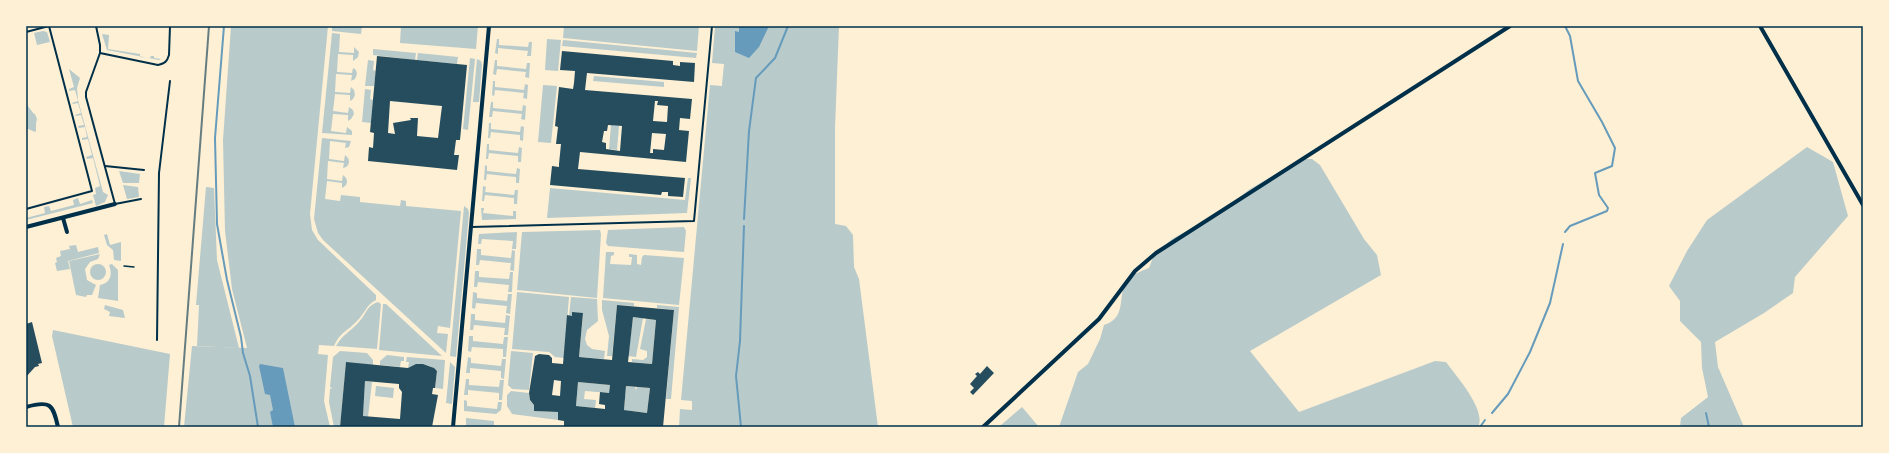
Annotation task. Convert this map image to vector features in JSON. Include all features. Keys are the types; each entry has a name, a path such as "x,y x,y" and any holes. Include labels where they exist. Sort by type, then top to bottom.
{"street":[{"path":"453,427 489,26"},
{"path":"983,427 1099,319 1135,271 1156,253 1510,26"},
{"path":"1760,26 1863,205"},
{"path":"26,228 115,204"},
{"path":"63,218 67,232"},
{"path":"26,406 42,403 49,405 54,412 58,427"}],"lane":[{"path":"26,32 49,26 92,191 26,209"},
{"path":"96,26 100,45 100,54 86,92 105,166 115,204 141,199"},
{"path":"100,54 158,65 164,64 168,60 169,55 170,26"},
{"path":"471,227 694,221 712,26"},
{"path":"157,340 159,173 170,81"},
{"path":"105,166 144,170"}],"path":[{"path":"124,266 134,267"}],"shaded area":[{"path":"231,26 328,26 310,214 312,230 318,240 376,295 376,300 370,304 360,318 336,341 334,346 319,345 318,354 328,355 324,401 330,427 184,427 192,346 247,348 232,289 225,231 223,140"},
{"path":"332,26 362,26 361,34 332,31"},
{"path":"401,26 478,26 476,49 400,43"},
{"path":"564,26 699,26 697,51 563,38"},
{"path":"715,26 839,26 835,128 835,224 846,226 853,235 854,267 859,279 878,427 679,427 680,409 692,410 692,401 681,400 710,85 722,86 724,64 712,63"},
{"path":"43,31 47,32 50,42 37,45 34,33"},
{"path":"332,33 340,34 339,52 354,53 354,47 359,52 358,57 353,61 353,55 338,54 337,72 352,73 353,68 356,70 357,74 355,79 351,81 352,75 336,74 335,92 350,93 351,87 354,90 355,95 350,101 350,95 335,94 333,111 348,113 349,107 353,110 354,114 348,121 348,115 333,114 331,131 346,133 347,127 352,131 352,135 322,133"},
{"path":"102,34 109,35 108,49 140,54 140,56 107,50"},
{"path":"497,39 499,39 499,45 528,47 529,42 532,42 531,56 527,56 528,51 498,48 498,54 495,53"},
{"path":"547,39 561,40 558,71 545,70"},
{"path":"563,40 697,53 696,58 562,46"},
{"path":"373,49 416,53 415,60 373,55"},
{"path":"418,53 458,57 457,64 417,60"},
{"path":"154,56 154,58 161,59 159,60 147,58"},
{"path":"470,58 475,59 468,130 463,129"},
{"path":"477,59 481,61 482,65 479,102 473,102"},
{"path":"368,60 374,61 373,70 376,71 374,86 365,86"},
{"path":"495,60 497,60 497,66 526,69 527,63 530,63 529,78 525,77 526,72 497,69 496,75 493,74"},
{"path":"69,69 80,78 77,88 78,100 103,192 108,195 105,202 96,206 93,195 96,194 95,188 100,186 93,158 87,159 86,157 92,155 88,139 82,140 82,138 87,137 85,127 79,128 78,126 84,125 81,115 75,115 81,113 78,103 72,103 78,101 75,90 69,91 69,89 74,87"},
{"path":"594,76 664,82 664,87 593,81"},
{"path":"493,81 495,81 495,87 524,90 525,84 528,85 527,99 523,98 524,93 495,90 494,96 492,95"},
{"path":"543,85 557,86 551,143 538,142"},
{"path":"365,89 371,90 370,99 373,100 371,123 362,122"},
{"path":"491,102 493,102 493,108 522,111 523,105 526,106 525,120 521,119 522,114 493,111 492,117 489,117"},
{"path":"27,105 35,114 37,119 35,132 26,128"},
{"path":"489,123 491,123 491,129 520,132 521,126 524,127 523,141 520,140 520,135 491,132 490,138 488,138"},
{"path":"611,125 619,126 617,150 609,149"},
{"path":"322,138 351,141 349,147 345,148 346,143 330,141 329,159 344,161 345,155 348,158 349,163 347,167 343,168 344,163 328,161 327,179 342,181 343,175 347,182 346,186 342,188 342,183 327,181 325,199 340,201 341,195 360,197 360,202 400,206 401,200 406,201 406,206 461,211 450,328 438,326 437,333 448,334 446,353 323,240 318,233 314,219"},
{"path":"487,144 489,144 489,150 518,153 519,147 522,148 521,162 518,162 518,156 489,153 488,159 486,159"},
{"path":"1807,147 1833,162 1848,216 1795,277 1793,293 1764,313 1715,342 1718,367 1744,427 1680,427 1681,418 1708,397 1702,368 1701,342 1680,321 1680,301 1669,286 1687,251 1707,220"},
{"path":"1302,159 1312,159 1320,165 1364,239 1377,255 1381,275 1250,351 1299,412 1435,361 1446,362 1463,384 1474,403 1480,420 1478,427 1059,427 1078,372 1088,364 1100,339 1104,325 1112,321 1117,316 1126,282 1132,276 1149,268 1154,255 1172,239 1218,214 1250,189"},
{"path":"485,165 487,166 487,171 516,174 517,168 520,169 519,183 516,183 516,177 487,174 486,180 484,180"},
{"path":"119,171 140,174 139,183 123,183"},
{"path":"688,178 691,178 687,213 547,218 550,188 685,200"},
{"path":"123,185 138,187 139,197 127,199"},
{"path":"483,186 486,187 485,192 514,195 515,190 518,190 517,204 514,204 514,198 485,195 484,201 482,201"},
{"path":"206,187 214,188 217,260 239,348 197,346 199,305 196,305"},
{"path":"78,198 80,204 92,200 93,203 26,220 26,218 45,213 44,207 49,206 51,211 74,205 73,200"},
{"path":"464,206 468,209 469,213 456,357 450,356"},
{"path":"481,208 484,208 483,213 513,216 513,211 516,211 516,219 482,220"},
{"path":"684,227 686,231 684,252 608,246 606,243 608,230"},
{"path":"600,230 597,298 517,290 522,232"},
{"path":"517,232 516,249 512,249 513,241 482,239 481,244 478,244 479,234"},
{"path":"107,234 110,245 121,242 121,261 114,260 113,250 107,245 104,235"},
{"path":"76,245 78,252 98,247 99,253 68,261 70,269 57,271 55,263 57,262 56,258 61,256 60,251 70,249 69,246"},
{"path":"477,249 481,249 481,255 511,258 512,250 515,251 514,271 510,270 511,263 480,260 479,265 476,265"},
{"path":"606,252 614,252 614,255 611,256 610,264 631,265 632,257 629,257 629,254 637,255 637,264 641,265 642,257 644,255 684,258 679,305 603,298"},
{"path":"100,254 98,259 90,262 85,269 87,280 96,285 92,295 87,295 86,297 76,295 69,261"},
{"path":"95,264 101,264 106,269 104,278 101,280 95,280 90,275 90,269"},
{"path":"112,264 118,270 118,301 98,298 100,285 110,278 111,272 109,265"},
{"path":"475,271 479,271 479,277 509,279 510,272 513,272 512,292 508,292 509,285 478,282 477,287 474,287"},
{"path":"473,292 477,293 477,298 507,301 508,294 512,294 510,314 506,313 507,306 476,303 475,309 472,308"},
{"path":"517,292 569,297 564,358 555,357 549,352 512,349"},
{"path":"571,297 597,299 598,321 587,330 585,339 587,345 592,349 605,351 604,359 579,357 583,314 572,313 572,316 569,316"},
{"path":"602,300 634,303 634,306 617,305 612,356 607,356 609,336 602,310"},
{"path":"378,302 381,304 377,349 336,346 341,339 361,320 369,308"},
{"path":"383,304 386,304 442,356 379,350"},
{"path":"105,305 123,310 125,318 109,316 110,312 104,309"},
{"path":"657,305 679,307 671,399 666,399 674,310 657,308"},
{"path":"471,314 475,314 475,320 505,323 506,315 510,316 508,335 504,335 505,328 474,325 473,330 470,330"},
{"path":"633,317 643,318 636,357 628,356"},
{"path":"646,319 656,320 652,364 632,362 632,359 643,360 647,357 647,351 640,349"},
{"path":"53,330 170,354 164,427 73,427 52,336"},
{"path":"469,336 473,336 473,341 503,344 504,337 508,337 506,357 503,357 503,349 472,347 471,352 468,351"},
{"path":"340,351 367,353 373,360 373,365 346,363 340,427 334,427 329,402 330,389 332,388 330,387 333,357"},
{"path":"511,351 533,353 529,390 512,389 508,385"},
{"path":"387,355 404,357 404,361 401,361 400,367 380,365 380,361"},
{"path":"407,357 445,360 443,389 435,388 437,371 430,366 423,364 408,368 409,362 406,362"},
{"path":"468,357 471,358 471,363 501,366 502,359 506,359 504,379 501,378 501,371 470,368 470,373 466,373"},
{"path":"450,362 455,367 452,404 446,403"},
{"path":"466,379 469,379 469,385 499,387 500,380 504,380 502,400 499,400 499,393 468,390 468,395 464,395"},
{"path":"365,381 372,382 368,417 363,416"},
{"path":"578,382 610,385 609,393 585,391 584,399 596,400 595,408 576,406"},
{"path":"376,386 394,388 393,398 375,396"},
{"path":"626,386 635,387 636,390 637,387 650,388 647,413 624,410"},
{"path":"511,391 529,393 530,400 534,405 534,411 558,412 558,420 512,414 507,406 507,395"},
{"path":"464,400 467,401 467,406 497,409 498,402 502,402 501,410 496,414 464,411"},
{"path":"1022,407 1039,427 999,427 1001,425"},
{"path":"466,418 494,421 494,427 466,426"}],"water":[{"path":"739,26 769,26 759,47 749,58 735,52 735,31 739,32"},
{"path":"260,364 283,368 295,427 273,427 270,412 273,410 270,395 265,394 259,366"}],"building":[{"path":"562,51 673,61 673,65 680,66 680,62 695,63 694,82 587,73 585,90 692,99 690,119 680,118 679,130 689,131 686,162 580,152 578,169 685,178 683,197 668,196 668,192 662,192 661,195 550,185 552,166 559,167 561,144 556,144 558,127 555,126 559,87 573,89 574,83 575,71 560,70","holes":["655,101 658,101 657,105 668,106 667,122 653,121","608,125 622,126 620,151 606,149 606,143 602,142 604,131 607,131","652,133 666,134 664,150 653,149 653,153 650,153"]},
{"path":"377,56 467,65 460,140 456,140 454,155 459,155 457,170 368,161 369,147 373,148 374,133 370,132","holes":["390,101 442,106 438,138 417,136 418,118 410,118 411,120 393,123 395,134 388,133"]},
{"path":"617,305 674,310 663,427 564,427 564,421 558,420 558,412 534,411 534,405 530,400 529,393 535,356 539,354 549,355 552,358 552,363 563,364 567,315 572,316 572,312 583,313 579,357 612,360","holes":["633,317 656,320 652,364 628,362","554,380 561,381 560,396 552,395","578,382 610,385 609,393 600,392 599,404 605,405 605,409 576,406","626,386 650,388 647,413 624,410"]},
{"path":"32,322 42,363 38,364 39,366 35,367 26,377 26,324"},
{"path":"346,362 408,368 416,364 423,364 434,368 437,371 435,388 433,388 432,394 438,395 432,427 340,427","holes":["365,381 399,384 399,388 402,392 400,419 363,416"]},
{"path":"987,366 994,373 973,395 970,392 974,388 970,384 977,376 975,374 978,372 980,374"}],"waterway":[{"path":"224,26 215,138 217,224 227,280 241,337 243,353 250,376 258,427"},
{"path":"744,219 749,131 756,78 775,58 788,26"},
{"path":"1565,26 1570,36 1578,81 1615,148 1612,166 1595,173 1599,195 1608,208 1607,211 1570,226 1565,232"},
{"path":"741,427 736,376 740,341 744,226"},
{"path":"1492,413 1508,394 1530,352 1550,303 1563,244"},
{"path":"1706,413 1709,427"},
{"path":"1480,427 1485,420"}],"railway":[{"path":"179,427 209,26"}]}
